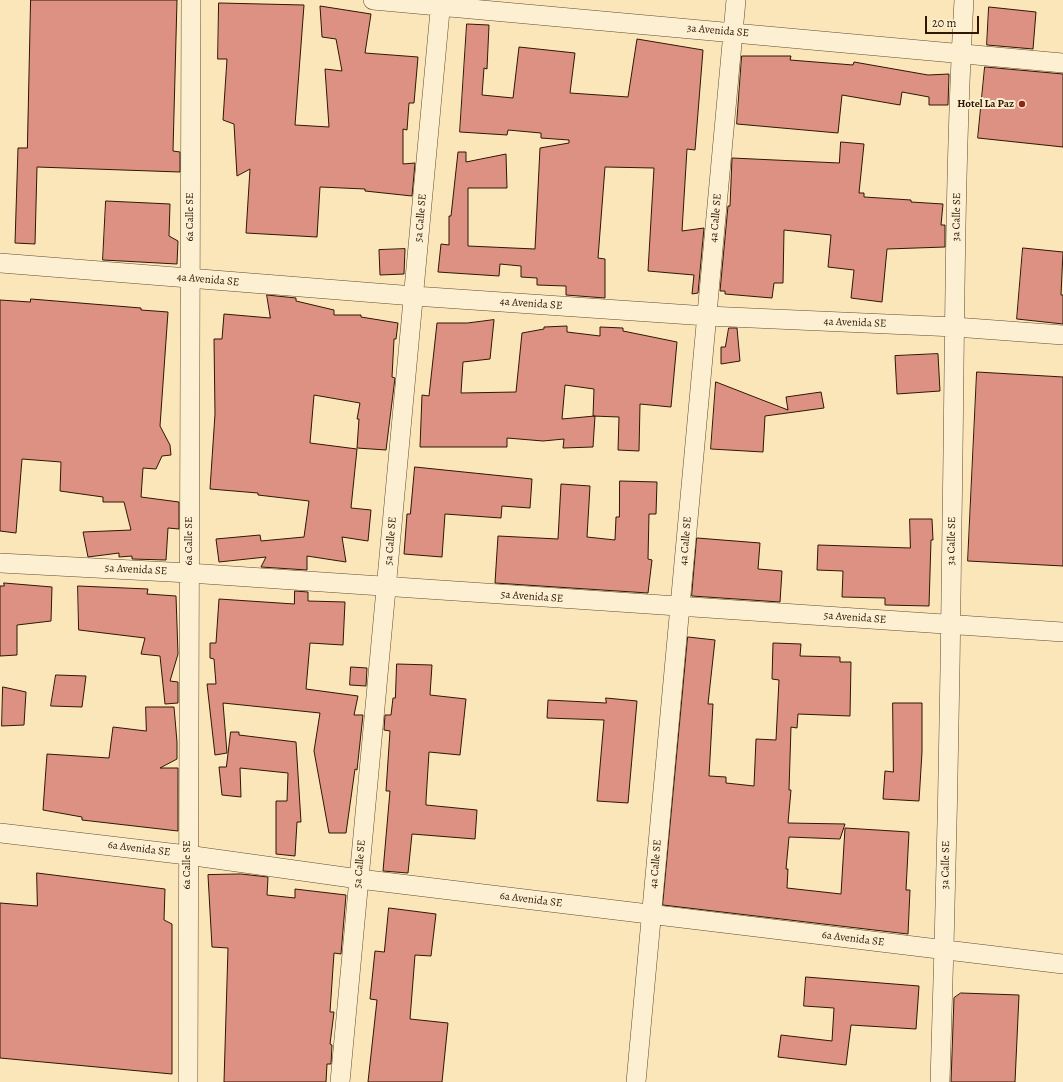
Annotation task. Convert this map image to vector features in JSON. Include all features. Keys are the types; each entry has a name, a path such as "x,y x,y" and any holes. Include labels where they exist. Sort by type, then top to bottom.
{"street":[{"name":"6a Calle SE","path":"188,1082 187,855 191,0"},
{"name":"3a Avenida SE","path":"373,0 441,3 733,33 1063,63"},
{"name":"4a Calle SE","path":"636,1082 736,0"},
{"name":"3a Calle SE","path":"940,1082 951,625 955,327 961,54 964,0"},
{"name":"5a Calle SE","path":"340,1082 441,3"},
{"name":"4a Avenida SE","path":"0,263 414,296 707,316 955,327 1063,335"},
{"name":"5a Avenida SE","path":"0,563 189,573 386,588 1063,632"},
{"name":"6a Avenida SE","path":"0,833 187,855 359,880 1063,964"}],"building":[{"path":"31,0 177,0 173,151 180,152 180,172 37,167 35,244 15,243 18,148 27,148"},
{"path":"219,3 304,5 295,125 329,127 325,69 342,71 336,39 322,37 320,6 371,14 365,53 418,57 414,103 409,103 407,130 403,129 403,164 415,163 412,196 365,191 365,189 320,187 317,237 246,233 250,169 237,176 234,124 223,120 227,59 218,59"},
{"path":"989,7 1036,12 1033,49 987,45"},
{"path":"467,24 489,25 487,69 484,68 482,95 513,98 519,47 575,53 570,93 628,97 637,39 703,50 695,150 687,149 682,231 704,228 698,293 692,294 694,275 648,271 654,168 605,167 598,258 605,259 605,298 566,295 566,286 537,285 537,278 521,277 521,266 500,264 499,276 438,272 441,244 449,245 449,216 451,216 458,152 466,152 466,162 506,154 507,188 468,188 468,246 535,249 540,148 569,143 569,140 541,138 541,133 508,130 507,135 460,132"},
{"path":"742,56 791,56 790,60 853,65 854,62 928,75 949,74 948,105 929,105 929,97 902,92 900,105 842,95 838,133 737,124"},
{"name":"Hotel La Paz","path":"985,67 1063,74 1063,147 978,138"},
{"path":"841,142 864,144 859,193 864,193 864,197 943,204 941,225 945,225 945,247 887,249 882,302 851,298 854,270 828,267 831,235 784,230 783,283 774,283 772,298 725,294 725,291 720,291 728,206 730,206 732,158 839,163"},
{"path":"106,201 170,204 169,236 178,241 177,264 103,260"},
{"path":"1023,248 1063,252 1061,295 1063,295 1063,324 1017,319"},
{"path":"405,249 404,274 380,275 379,250"},
{"path":"267,295 296,298 296,301 334,310 334,315 361,315 361,317 398,323 396,339 394,339 392,377 395,378 386,450 357,448 359,419 357,419 360,403 314,395 310,443 357,449 351,508 371,510 368,541 342,537 346,562 307,556 307,570 261,567 266,557 219,562 216,539 260,535 261,541 304,537 309,501 258,495 258,493 210,489 215,414 214,339 222,339 224,314 270,318"},
{"path":"31,299 141,308 141,310 168,312 160,426 170,445 171,455 162,456 156,469 143,468 141,497 179,502 179,529 168,528 166,560 132,559 132,556 119,557 119,553 88,557 83,532 131,530 124,502 103,502 103,497 60,491 61,462 22,459 16,533 0,531 0,300 30,302"},
{"path":"494,320 490,359 463,362 461,393 516,392 522,333 544,329 544,327 567,326 567,332 600,336 600,327 623,328 623,331 677,342 671,407 640,404 639,451 618,450 619,417 595,416 593,447 563,448 564,439 543,441 507,438 507,447 420,447 422,395 429,396 437,323 467,323","holes":["565,385 594,389 594,416 562,419"]},
{"path":"729,328 737,328 740,361 721,364 721,347 725,347"},
{"path":"938,354 940,391 897,394 895,356"},
{"path":"977,372 1063,377 1063,566 968,561"},
{"path":"716,382 788,410 786,397 821,392 824,408 765,416 763,452 711,449"},
{"path":"415,467 532,479 530,508 502,506 501,518 445,514 442,557 404,554 407,514 410,514"},
{"path":"620,481 657,482 656,514 649,514 648,559 652,560 648,593 495,583 498,536 558,539 561,484 590,486 587,537 615,540 616,517 619,517"},
{"path":"910,519 932,519 933,540 931,540 929,606 885,605 885,598 842,597 843,571 817,570 818,545 910,548"},
{"path":"697,538 760,543 758,569 782,571 780,602 692,596"},
{"path":"4,583 52,587 51,621 17,625 17,655 0,656 0,586 4,586"},
{"path":"78,586 148,589 147,594 176,596 178,654 170,681 178,682 178,703 165,704 160,656 141,654 145,638 79,630"},
{"path":"295,591 308,592 308,601 345,602 343,645 310,643 306,689 358,696 354,715 363,715 357,770 355,769 346,833 329,833 314,751 320,713 223,703 227,753 215,755 207,684 216,684 214,659 210,658 210,643 216,643 219,599 294,604"},
{"path":"688,637 715,640 708,704 713,704 709,776 726,777 726,783 754,786 756,739 776,740 779,680 772,679 773,643 801,644 800,656 840,657 840,662 851,662 850,716 798,714 797,728 791,727 789,790 791,790 788,823 845,824 840,839 789,837 786,869 788,869 787,888 841,894 845,828 909,832 906,890 910,890 908,934 663,905"},
{"path":"397,664 432,665 430,695 466,699 460,755 429,752 426,805 477,810 475,839 412,834 408,873 383,871 390,791 386,791 390,731 384,730 385,715 391,715 393,698 395,698"},
{"path":"351,667 367,668 366,686 350,685"},
{"path":"56,675 86,676 82,707 51,706"},
{"path":"3,687 26,692 24,725 2,726"},
{"path":"606,698 637,701 628,803 597,801 604,720 547,718 548,700 606,703"},
{"path":"893,703 922,703 922,752 919,801 883,799 885,771 893,772"},
{"path":"146,707 174,707 177,759 160,768 178,768 178,831 82,820 82,817 43,810 47,754 109,758 113,727 146,731"},
{"path":"231,732 239,732 239,735 296,742 301,822 297,822 295,856 276,854 276,801 287,801 288,773 240,768 241,797 222,795 219,767 226,767"},
{"path":"37,873 165,889 164,920 172,924 172,1074 0,1058 0,903 37,906"},
{"path":"241,874 268,877 267,895 295,898 295,889 346,895 341,954 334,953 330,1012 334,1012 330,1044 332,1045 331,1064 327,1064 326,1082 224,1082 228,948 212,947 208,875"},
{"path":"389,908 436,914 431,956 415,955 410,1019 448,1023 442,1082 368,1082 377,1000 370,999 375,951 384,952"},
{"path":"806,977 919,986 916,1029 851,1025 846,1065 778,1057 781,1035 832,1041 834,1008 804,1006"},
{"path":"961,993 1019,995 1015,1082 951,1082 954,998"}],"place":[{"name":"Hotel La Paz","path":"1022,104"}]}
